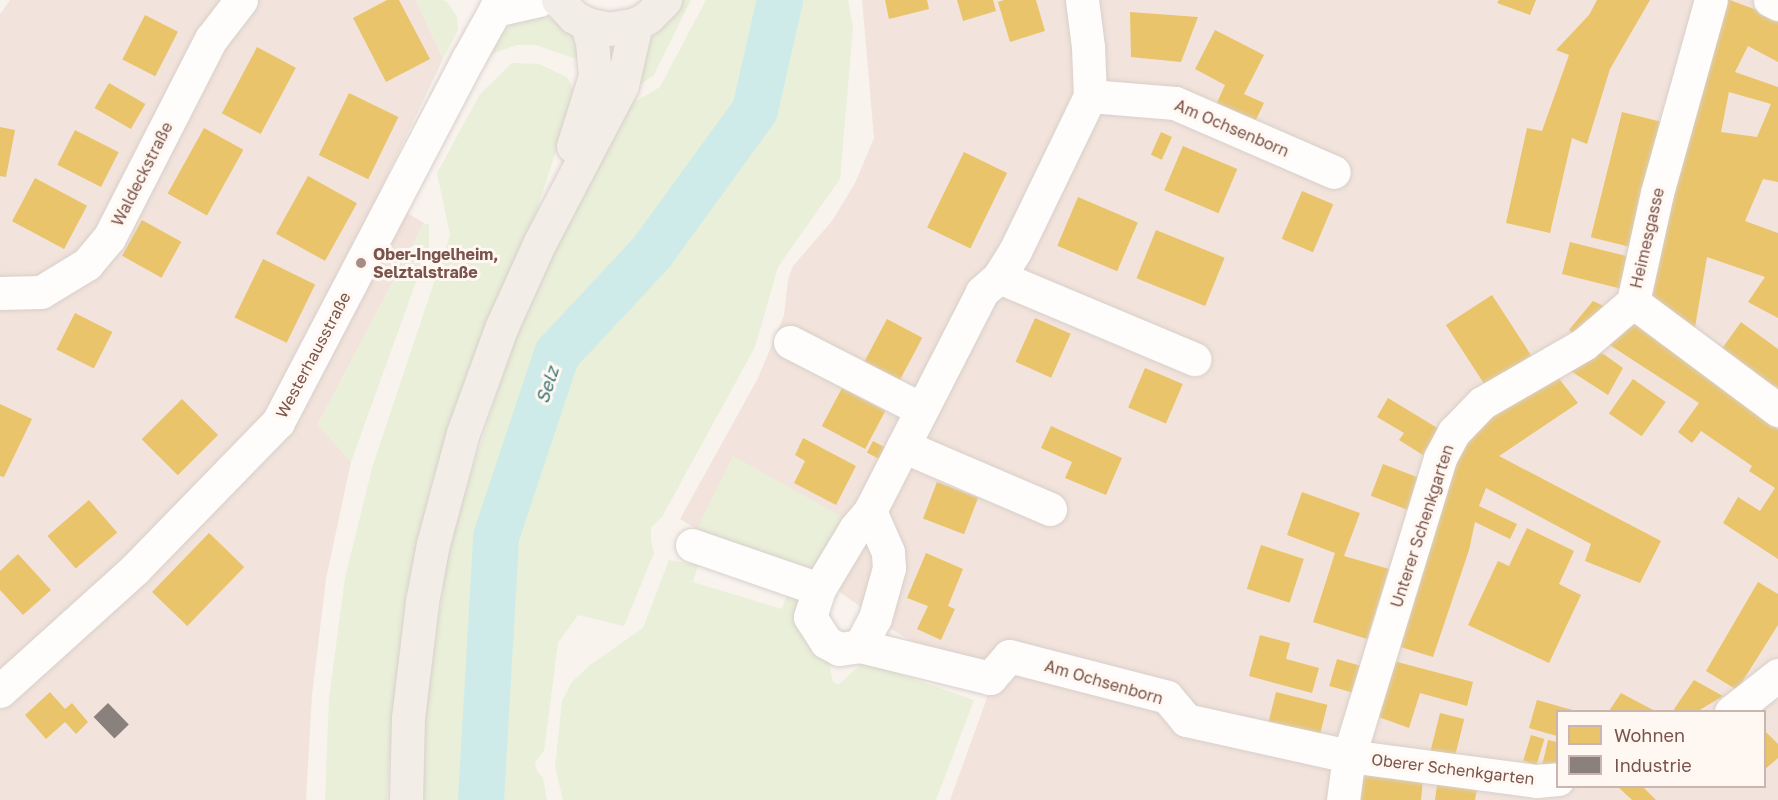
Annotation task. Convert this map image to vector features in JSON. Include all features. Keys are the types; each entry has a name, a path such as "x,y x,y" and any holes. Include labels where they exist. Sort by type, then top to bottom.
{"main road":[{"path":"558,0 574,17 587,24 608,29 636,24 648,17 665,0"},
{"path":"539,244 595,76 592,42 587,24"},
{"path":"406,800 408,718 414,660 433,544 456,454 481,379 539,244 622,85 636,24"}],"street":[{"name":"Waldeckstraße","path":"0,293 40,292 87,264 109,238 211,39 241,0"},
{"name":"Westerhausstraße","path":"0,691 135,569 278,422 494,3 539,0"},
{"name":"Am Ochsenborn","path":"1082,0 1088,47 1090,96 1053,179 1016,251 999,277 982,292 870,512 855,529 819,589 810,617 826,642 839,649 860,646 990,678 1009,656 1167,698 1186,720 1349,756"},
{"name":"Heimesgasse","path":"1711,0 1657,193 1633,302 1778,410"},
{"path":"1770,0 1778,4"},
{"name":"Am Ochsenborn","path":"1090,96 1175,103 1334,172"},
{"path":"999,277 1194,359"},
{"name":"Unterer Schenkgarten","path":"1344,800 1349,756 1440,458 1454,432 1482,403 1584,344 1633,302"},
{"path":"790,342 921,410"},
{"path":"903,446 1050,509"},
{"path":"860,646 875,618 889,568 888,552 870,512"},
{"path":"692,545 819,589"},
{"path":"1732,710 1778,675"},
{"name":"Oberer Schenkgarten","path":"1349,756 1536,781 1556,779"}],"shaded area":[{"path":"10,0 416,0 443,59 380,191 424,223 318,424 351,462 326,579 312,695 306,800 0,800 0,14"},
{"path":"862,0 1778,0 1778,800 950,800 991,687 891,629 808,569 697,529 680,519 758,378 784,315 788,279 793,266 832,221 855,183 874,138"}],"green space":[{"path":"416,0 443,0 448,3 457,17 458,30 443,59"},
{"path":"683,0 691,0 654,75 641,84 632,80 647,43 679,9"},
{"path":"706,0 848,0 853,28 840,179 778,267 755,347 662,517 651,527 654,553 624,626 578,615 558,643 544,751 535,762 537,771 543,778 547,800 423,800 422,737 450,539 516,334 625,95 636,101 660,87"},
{"path":"541,16 559,22 569,30 582,61 536,45 517,45 491,54 482,63 495,38 517,20"},
{"path":"512,63 539,64 567,77 573,88 572,103 535,215 469,373 432,481 406,593 393,709 387,800 325,800 329,698 345,578 372,468 450,235 437,173 480,94"},
{"path":"424,223 429,225 429,246 351,462 318,424"},
{"path":"733,456 848,520 825,562 808,569 697,529"},
{"path":"669,560 698,565 693,582 782,609 788,591 801,597 827,653 833,682 839,684 864,662 974,700 936,800 563,800 555,767 562,701 572,682 590,665 643,628"}],"building: Wohnen":[{"path":"387,0 399,0 430,59 386,82 353,18"},
{"path":"885,0 927,0 929,9 889,19"},
{"path":"957,0 993,0 996,11 963,21"},
{"path":"1036,0 1045,31 1010,42 998,2"},
{"path":"1499,0 1536,0 1530,15 1497,3"},
{"path":"1597,0 1650,0 1610,69 1587,144 1572,138 1550,233 1506,223 1527,128 1542,131 1569,55 1556,50 1589,15"},
{"path":"1721,0 1730,0 1778,18 1778,62 1748,46 1735,72 1778,87 1778,182 1763,179 1745,221 1778,233 1778,318 1748,302 1765,277 1707,257 1694,333 1648,296","holes":["1729,92 1771,104 1757,137 1721,132"]},
{"path":"1130,12 1198,17 1181,62 1131,57"},
{"path":"145,15 178,32 155,76 122,60"},
{"path":"1215,30 1264,55 1244,94 1264,103 1253,126 1215,107 1225,85 1195,69"},
{"path":"257,47 296,68 261,134 222,113"},
{"path":"109,83 145,104 131,129 94,108"},
{"path":"349,93 398,117 368,179 319,155"},
{"path":"1622,112 1661,122 1630,247 1591,237"},
{"path":"0,127 15,130 6,177 0,176"},
{"path":"204,128 243,150 207,215 168,194"},
{"path":"75,130 119,152 101,187 57,165"},
{"path":"1161,132 1172,137 1162,160 1151,155"},
{"path":"1183,146 1237,169 1219,213 1164,190"},
{"path":"964,152 1007,173 970,249 927,227"},
{"path":"308,176 357,203 325,261 276,234"},
{"path":"35,178 87,206 64,249 12,221"},
{"path":"1302,191 1333,204 1313,252 1282,239"},
{"path":"1078,197 1138,222 1117,271 1057,246"},
{"path":"142,220 181,242 161,278 122,256"},
{"path":"1156,230 1225,258 1205,306 1137,278"},
{"path":"1570,242 1633,258 1625,290 1562,274"},
{"path":"263,259 315,284 287,343 235,317"},
{"path":"1492,295 1531,355 1485,385 1446,325"},
{"path":"1593,301 1610,309 1578,338 1569,330"},
{"path":"75,313 112,332 94,369 56,350"},
{"path":"1035,318 1071,334 1051,378 1015,362"},
{"path":"1633,318 1730,391 1727,393 1778,429 1778,559 1723,523 1738,497 1760,511 1775,488 1749,471 1752,466 1701,431 1692,443 1678,432 1699,403 1602,340"},
{"path":"887,319 922,338 899,381 864,362"},
{"path":"1741,322 1778,349 1778,388 1773,385 1767,394 1716,357"},
{"path":"1591,345 1623,368 1608,395 1563,366"},
{"path":"1550,367 1578,403 1499,456 1661,541 1640,583 1585,561 1591,544 1486,488 1479,506 1517,524 1510,539 1475,522 1469,550 1433,657 1394,645 1462,438"},
{"path":"1145,368 1183,384 1166,424 1128,408"},
{"path":"1633,379 1666,402 1642,436 1609,413"},
{"path":"842,388 885,411 865,449 822,426"},
{"path":"1388,398 1439,429 1423,455 1399,440 1404,433 1377,417"},
{"path":"182,399 218,435 178,475 142,439"},
{"path":"0,404 32,419 4,477 0,476"},
{"path":"1051,426 1122,458 1106,495 1065,478 1072,462 1041,448"},
{"path":"803,438 856,466 836,505 794,483 805,461 795,455"},
{"path":"873,441 890,450 884,461 867,452"},
{"path":"1383,464 1419,478 1407,510 1371,496"},
{"path":"937,482 978,498 964,534 923,518"},
{"path":"1302,492 1360,513 1344,556 1389,569 1367,639 1313,622 1335,553 1287,535"},
{"path":"89,500 117,532 76,569 47,536"},
{"path":"1527,528 1574,551 1559,584 1581,595 1549,663 1468,625 1498,561 1509,566"},
{"path":"209,533 244,567 187,626 152,592"},
{"path":"1261,545 1304,559 1290,603 1247,589"},
{"path":"926,553 963,569 948,606 955,609 941,640 917,629 928,606 907,598"},
{"path":"18,554 51,590 23,615 0,590 0,571"},
{"path":"1758,582 1778,594 1778,625 1737,690 1706,671"},
{"path":"1260,635 1290,643 1286,659 1319,668 1312,693 1249,676"},
{"path":"1337,659 1362,666 1354,693 1329,686"},
{"path":"1390,660 1473,682 1467,706 1420,693 1409,728 1373,715"},
{"path":"1694,680 1723,696 1700,710 1674,709"},
{"path":"50,692 65,709 72,703 88,722 76,734 65,722 46,739 25,715"},
{"path":"1276,692 1327,705 1319,737 1268,724"},
{"path":"1621,693 1653,710 1610,710"},
{"path":"1537,700 1572,710 1556,710 1556,736 1529,728"},
{"path":"1440,713 1464,719 1454,760 1430,754"},
{"path":"1766,732 1778,744 1778,758 1766,768"},
{"path":"1531,735 1544,739 1536,765 1523,761"},
{"path":"1548,740 1556,742 1556,770 1542,766"},
{"path":"1357,773 1423,780 1421,800 1354,800"},
{"path":"1438,777 1478,783 1475,800 1435,800"},
{"path":"1619,788 1644,788 1656,800 1632,800"}],"building: Industrie":[{"path":"108,703 129,725 114,738 94,717"}],"waterway":[{"name":"Selz","path":"481,800 496,537 557,354 652,252 755,110 780,0"}],"place":[{"name":"Ober-Ingelheim, Selztalstraße","path":"361,263"}]}
